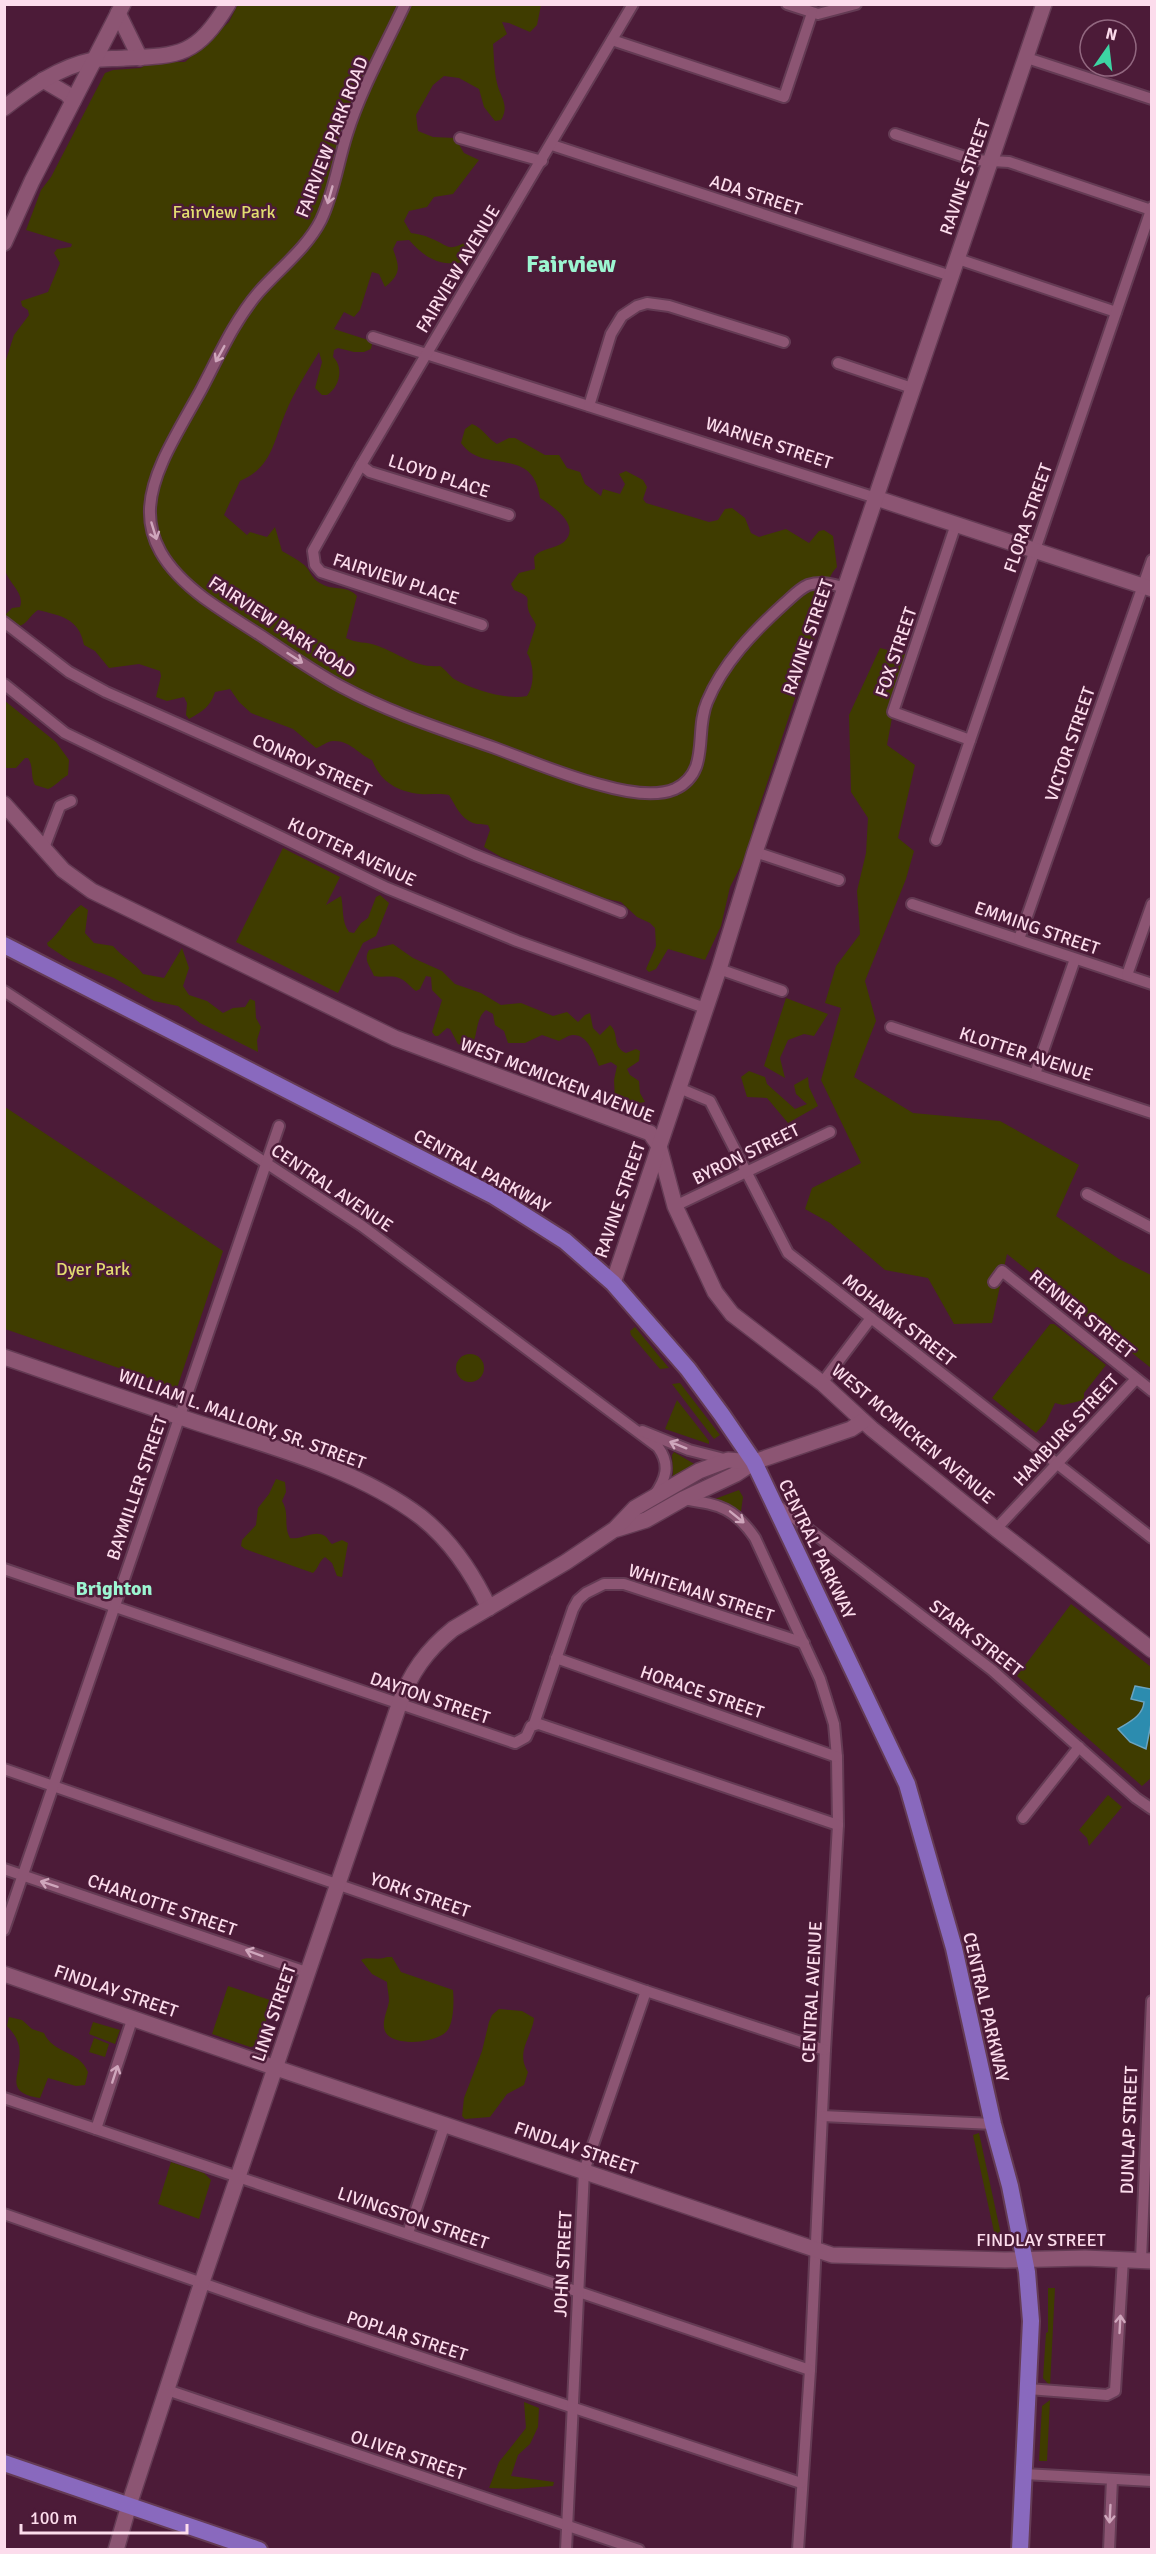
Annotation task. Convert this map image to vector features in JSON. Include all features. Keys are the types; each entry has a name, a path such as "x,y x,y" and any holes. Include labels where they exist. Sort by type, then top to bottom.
{"main road":[{"name":"CENTRAL PARKWAY","path":"4,945 503,1201 565,1241 613,1283 688,1369 754,1462 907,1784 954,1948 1025,2260 1031,2321 1020,2550"},
{"path":"4,2463 259,2550"}],"street":[{"path":"4,108 43,80 62,70 94,60 171,54 193,47 212,31 228,4"},
{"name":"FAIRVIEW PARK ROAD","path":"405,4 365,86 347,133 328,202 320,222 255,296 235,327 164,455 154,478 150,501 151,529 161,553 202,596 343,688 431,725 576,777 625,790 649,792 674,789 685,782 694,771 699,761 701,721 707,701 726,667 756,631 804,587 821,583 845,588"},
{"name":"FAIRVIEW AVENUE","path":"313,551 361,465 552,145 633,4"},
{"path":"787,4 812,13 828,13 856,4"},
{"name":"RAVINE STREET","path":"613,1283 719,969 754,852 1044,4"},
{"path":"121,9 140,58"},
{"path":"4,243 121,9"},
{"path":"612,40 784,97 812,13"},
{"path":"1027,57 1152,99"},
{"path":"43,80 68,94 73,101"},
{"path":"895,134 974,160 1009,162 1151,208"},
{"path":"460,138 542,161"},
{"name":"ADA STREET","path":"552,145 951,276"},
{"name":"FLORA STREET","path":"936,840 1151,208"},
{"path":"958,259 1116,312"},
{"path":"589,406 614,329 622,316 637,306 658,303 784,342"},
{"name":"WARNER STREET","path":"374,338 427,353 876,498 1147,588"},
{"path":"838,363 912,387"},
{"name":"LLOYD PLACE","path":"361,465 370,472 508,515"},
{"name":"FOX STREET","path":"956,524 893,712 970,740"},
{"name":"FAIRVIEW PLACE","path":"313,551 315,565 321,572 483,625"},
{"name":"VICTOR STREET","path":"1019,939 1147,588 1152,560"},
{"name":"CONROY STREET","path":"4,622 69,672 106,692 475,855 621,912"},
{"name":"KLOTTER AVENUE","path":"4,684 65,733 387,888 517,941 705,1008"},
{"path":"44,848 60,806 71,801"},
{"name":"WEST MCMICKEN AVENUE","path":"4,804 63,870 92,891 395,1038 650,1133 659,1146 675,1206 723,1304 732,1314 822,1383 863,1421 996,1529 1152,1650"},
{"path":"754,852 839,880"},
{"name":"EMMING STREET","path":"912,904 1152,984"},
{"path":"1127,975 1152,904"},
{"path":"1035,1074 1075,959"},
{"path":"719,969 782,991"},
{"name":"CENTRAL AVENUE","path":"4,991 362,1226 658,1447 665,1456 666,1475 652,1498"},
{"name":"KLOTTER AVENUE","path":"891,1027 1152,1113"},
{"name":"MOHAWK STREET","path":"679,1088 710,1101 788,1253 1152,1539"},
{"name":"BAYMILLER STREET","path":"4,1930 55,1787 178,1417 279,1126"},
{"name":"BYRON STREET","path":"675,1206 830,1132"},
{"path":"1087,1194 1152,1227"},
{"name":"RENNER STREET","path":"994,1282 1002,1271 1152,1391"},
{"path":"822,1383 871,1318"},
{"name":"WILLIAM L. MALLORY, SR. STREET","path":"4,1357 336,1471 386,1495 422,1518 439,1534 467,1568 489,1608"},
{"name":"HAMBURG STREET","path":"996,1529 1136,1379"},
{"path":"615,1529 646,1520 683,1499 736,1474 754,1462 851,1429 863,1421"},
{"name":"CENTRAL AVENUE","path":"630,1426 689,1450 728,1460"},
{"path":"615,1529 635,1508 699,1471 728,1460 754,1462"},
{"name":"CENTRAL AVENUE","path":"683,1499 717,1505 740,1518 755,1538 804,1643 829,1704 837,1756 838,1825 810,2370 798,2550"},
{"name":"STARK STREET","path":"772,1503 801,1522 992,1671 1136,1798 1152,1809"},
{"name":"LINN STREET","path":"116,2550 202,2282 399,1705 414,1671 436,1642 453,1629 566,1562 615,1529"},
{"name":"DAYTON STREET","path":"4,1569 515,1743 521,1742 528,1729 534,1724"},
{"name":"WHITEMAN STREET","path":"534,1724 573,1609 578,1600 594,1588 614,1583 624,1584 804,1643"},
{"name":"HORACE STREET","path":"556,1658 837,1756"},
{"path":"534,1724 838,1825"},
{"path":"1023,1818 1079,1747"},
{"name":"YORK STREET","path":"4,1769 646,1991 825,2050"},
{"name":"CHARLOTTE STREET","path":"4,1869 309,1973"},
{"name":"FINDLAY STREET","path":"4,1974 832,2255 1146,2261"},
{"name":"JOHN STREET","path":"566,2550 584,2171 646,1991"},
{"name":"DUNLAP STREET","path":"1146,2261 1152,2001"},
{"path":"96,2129 133,2017"},
{"name":"LIVINGSTON STREET","path":"4,2098 810,2370"},
{"path":"822,2116 993,2124"},
{"path":"408,2233 445,2124"},
{"name":"POPLAR STREET","path":"4,2214 311,2321 801,2483"},
{"path":"1028,2389 1107,2395 1115,2391 1123,2259"},
{"name":"OLIVER STREET","path":"167,2390 639,2550"},
{"path":"1024,2474 1152,2481"},
{"path":"1109,2550 1112,2479"}],"green space":[{"name":"Fairview Park","path":"238,4 541,5 537,25 530,32 502,22 507,34 493,44 496,78 505,110 501,120 495,121 484,107 479,89 459,78 444,76 433,85 416,115 418,131 433,137 455,138 464,153 479,160 453,194 434,197 427,207 409,211 404,221 411,233 425,236 449,247 470,240 475,241 475,249 464,262 448,263 427,256 409,240 397,241 393,249 398,270 394,278 385,287 379,274 372,272 360,310 354,317 344,312 334,329 368,340 372,344 371,349 364,352 338,348 334,350 333,357 339,366 339,377 335,387 327,395 322,395 315,388 322,362 319,352 292,398 270,453 259,469 240,481 224,515 247,535 250,532 267,537 275,527 282,551 303,564 317,581 326,586 346,589 357,596 346,638 378,646 415,663 440,666 454,679 480,690 509,697 527,696 530,691 533,674 527,653 536,625 529,612 527,597 514,590 511,584 519,573 535,569 534,557 537,554 564,542 569,536 570,529 563,517 540,498 536,481 528,471 518,466 482,458 471,453 461,443 465,429 472,424 497,444 509,438 515,438 545,455 559,455 567,468 580,472 585,484 601,496 603,489 620,494 625,484 619,474 626,471 643,480 647,487 643,499 646,503 709,522 718,520 725,509 732,508 745,518 751,533 759,537 786,529 809,543 819,531 824,530 833,536 837,567 827,585 820,622 754,823 748,852 730,887 721,926 705,960 668,949 656,969 649,972 646,969 656,946 655,928 650,923 637,917 621,902 603,898 501,857 484,847 490,830 488,825 475,824 465,818 449,795 420,794 397,788 385,780 372,760 349,745 333,741 316,748 293,729 251,713 230,689 215,692 205,708 189,719 186,715 187,703 184,697 167,701 156,697 160,671 139,664 109,668 95,651 84,645 78,629 68,620 38,610 20,626 6,619 6,614 12,608 20,607 21,602 19,593 5,570 5,363 14,335 29,315 21,301 48,292 60,263 54,253 57,249 71,247 72,244 26,230 41,190 51,177 105,73 113,70 141,68 156,62 185,62 229,22"},
{"path":"880,648 912,656 893,712 887,745 915,765 898,838 914,851 906,879 865,981 876,1021 854,1077 913,1113 1000,1121 1079,1165 1056,1216 1119,1259 1151,1275 1151,1368 1007,1254 992,1323 954,1324 928,1278 885,1270 830,1223 805,1209 812,1188 861,1163 821,1080 841,1008 825,1003 836,966 860,934 857,891 866,853 868,818 851,792 849,715"},
{"path":"5,701 56,742 69,760 68,775 51,788 35,785 28,758 25,758 16,768 5,768"},
{"path":"283,848 340,877 326,905 341,896 346,928 349,932 354,933 368,918 376,897 380,895 389,903 376,936 363,943 338,993 236,942"},
{"path":"81,905 88,910 85,933 94,943 113,946 143,974 164,978 182,948 189,968 183,986 189,995 207,1001 223,1013 233,1008 245,1007 250,999 255,1001 256,1018 261,1027 257,1040 258,1052 200,1023 178,1006 154,1001 114,978 69,960 48,946 47,943"},
{"path":"393,944 413,958 442,971 455,984 481,993 501,1005 521,1003 553,1016 567,1012 578,1022 590,1013 593,1028 600,1035 610,1025 621,1050 626,1053 636,1049 640,1051 639,1061 627,1069 630,1075 639,1081 640,1093 645,1102 627,1105 615,1100 614,1080 617,1066 611,1062 599,1066 590,1046 578,1036 570,1035 559,1041 542,1035 525,1043 508,1043 504,1031 495,1025 493,1014 486,1010 482,1014 470,1048 458,1044 450,1029 447,1028 435,1036 432,1032 442,1000 432,990 431,977 426,976 420,989 416,991 399,978 374,976 369,966 367,957 369,950"},
{"path":"786,998 828,1014 814,1036 804,1034 788,1040 780,1058 785,1078 764,1066"},
{"path":"749,1071 765,1077 767,1084 795,1109 807,1104 796,1094 794,1085 808,1077 809,1087 818,1106 788,1123 767,1098 747,1097 741,1077"},
{"name":"Dyer Park","path":"5,1107 223,1251 177,1388 5,1329"},
{"path":"1050,1324 1054,1324 1106,1365 1084,1393 1084,1400 1063,1405 1055,1403 1046,1422 1036,1433 992,1398"},
{"path":"635,1327 669,1368 660,1369 631,1335 630,1331"},
{"path":"470,1354 480,1358 484,1368 480,1378 470,1382 460,1378 456,1368 460,1358"},
{"path":"680,1383 720,1435 714,1439 672,1384"},
{"path":"677,1400 709,1441 709,1444 665,1429"},
{"path":"674,1452 696,1465 670,1481 673,1474 672,1455"},
{"path":"276,1479 285,1482 286,1492 282,1501 290,1538 321,1534 332,1544 342,1540 348,1543 342,1577 337,1576 332,1563 325,1557 313,1573 241,1546 242,1540 256,1525 258,1508 269,1494"},
{"path":"739,1490 743,1497 741,1511 712,1500"},
{"path":"1071,1604 1151,1667 1151,1778 1142,1786 1017,1676"},
{"path":"1108,1795 1122,1807 1089,1846 1087,1838 1079,1830"},
{"path":"392,1957 401,1972 453,1990 451,2023 442,2035 426,2041 407,2042 386,2033 384,2021 389,2001 387,1982 372,1974 361,1960"},
{"path":"228,1986 273,2001 257,2046 250,2047 212,2034"},
{"path":"499,2009 522,2011 534,2018 524,2051 524,2065 528,2072 524,2085 507,2094 490,2117 465,2119 462,2116 464,2098 482,2051 489,2022 492,2015"},
{"path":"9,2017 22,2020 32,2029 44,2033 53,2045 79,2060 88,2072 85,2085 76,2086 48,2078 40,2098 21,2091 16,2080 20,2056 19,2046 7,2026"},
{"path":"93,2022 120,2030 115,2044 89,2034"},
{"path":"94,2038 109,2044 105,2057 89,2052"},
{"path":"979,2133 1002,2239 996,2241 973,2135"},
{"path":"171,2162 204,2173 211,2180 199,2219 158,2204"},
{"path":"1048,2288 1055,2288 1050,2386 1043,2378 1046,2333 1048,2332"},
{"path":"1050,2400 1047,2461 1039,2461 1042,2406"},
{"path":"524,2402 539,2408 538,2427 530,2444 518,2455 511,2476 554,2482 553,2486 516,2489 489,2488 499,2462 526,2428"}],"water":[{"path":"1135,1686 1151,1689 1151,1724 1146,1749 1130,1742 1118,1729 1135,1718 1143,1707 1144,1702 1131,1699"}],"district":[{"name":"Fairview","path":"571,264"},
{"name":"Brighton","path":"114,1588"}]}
